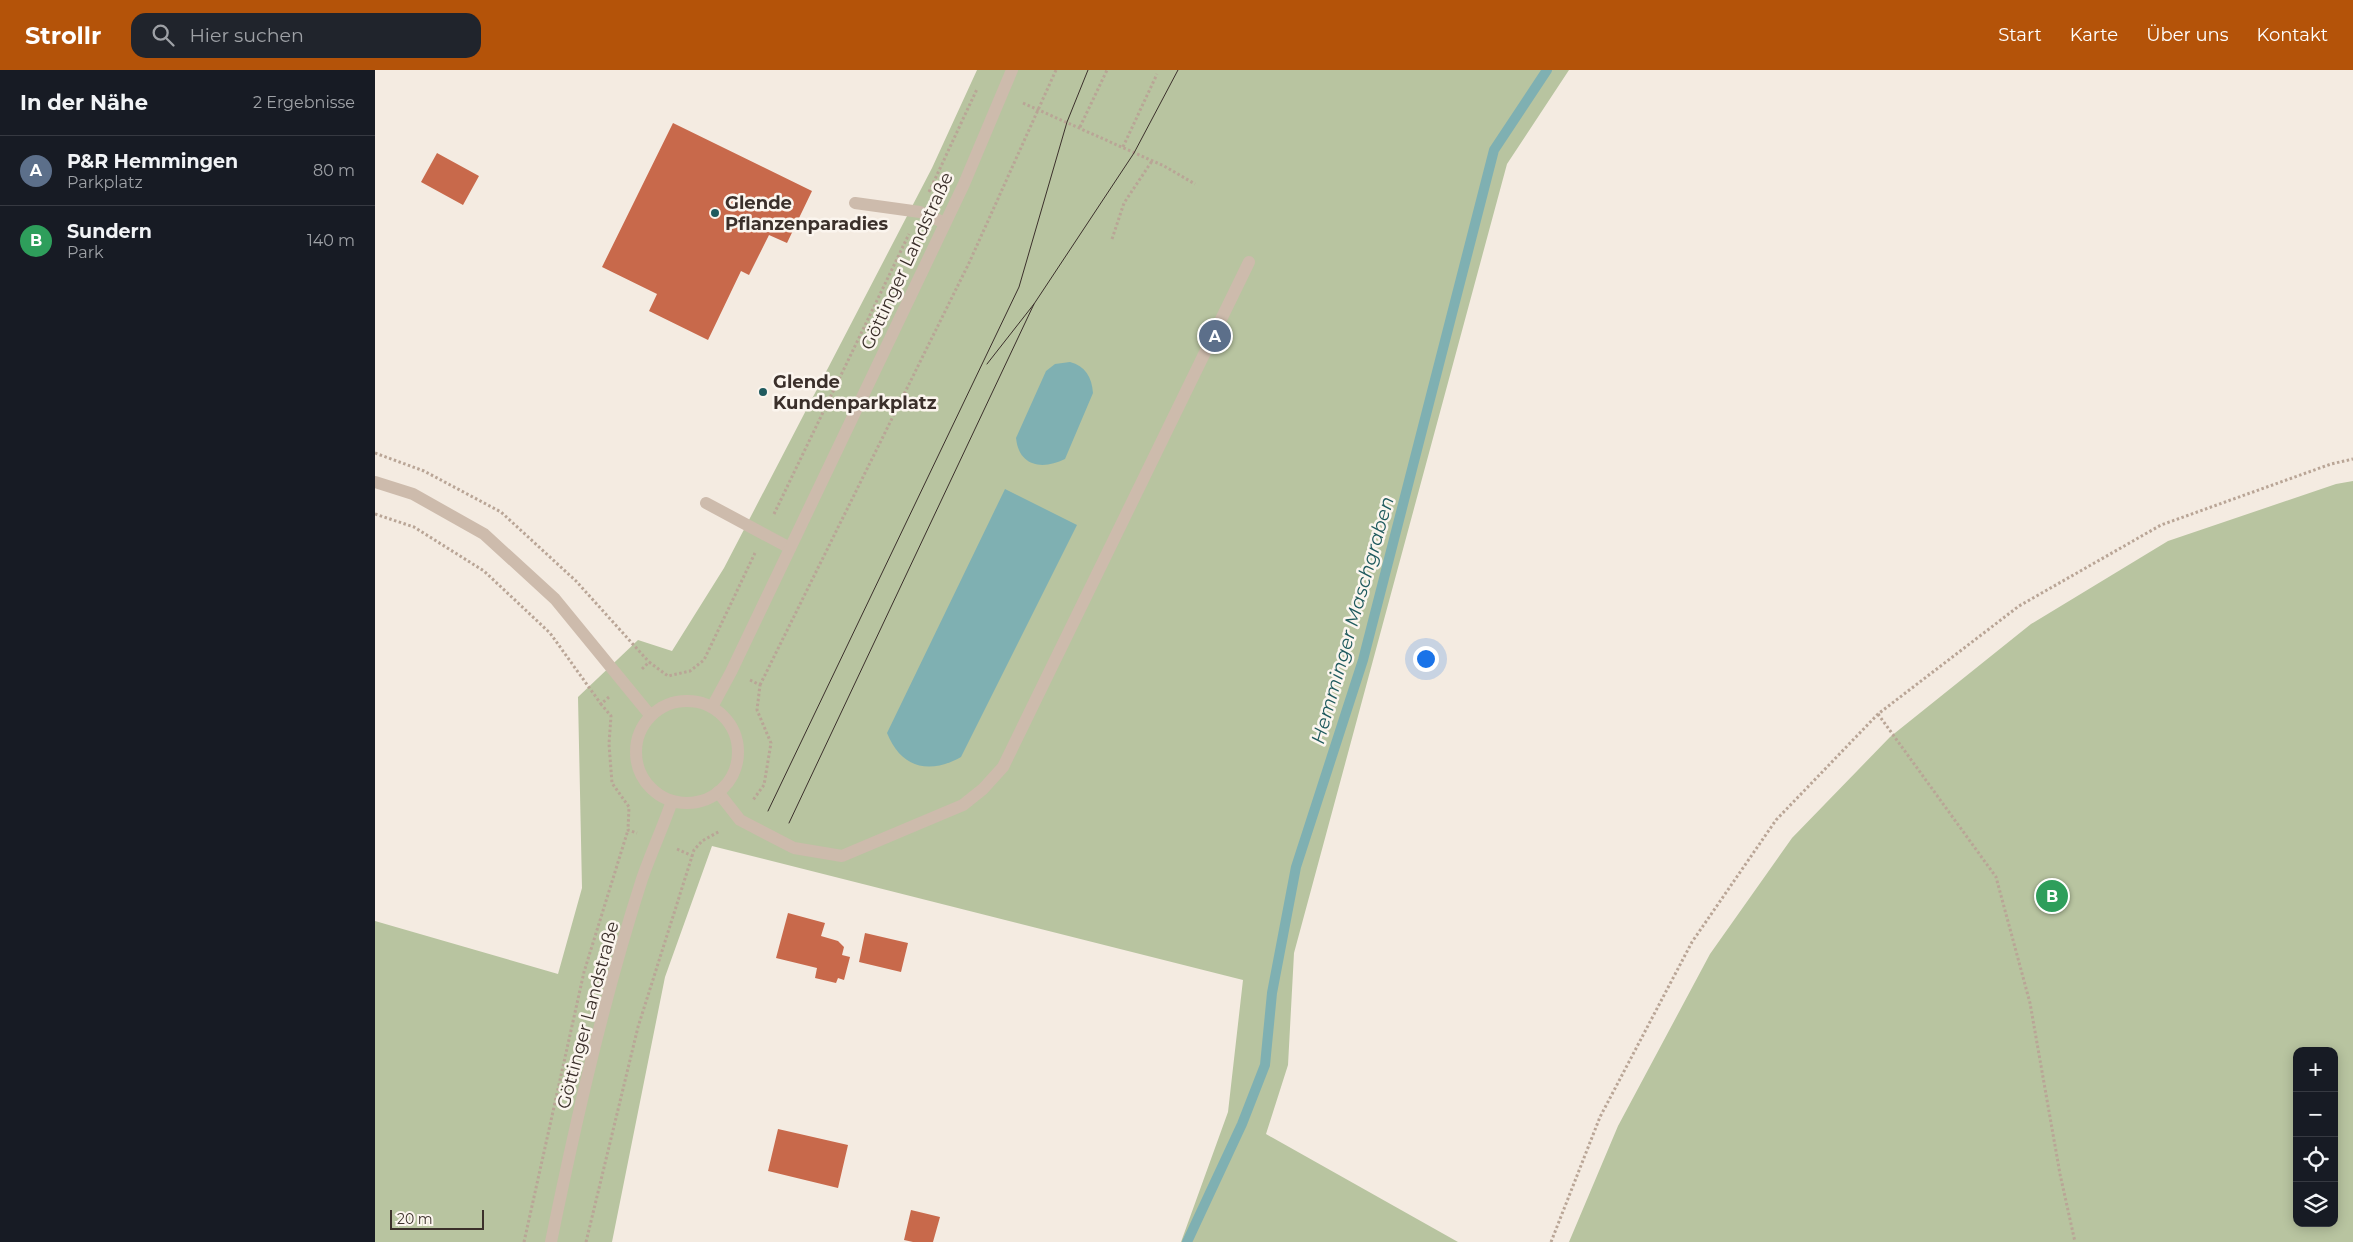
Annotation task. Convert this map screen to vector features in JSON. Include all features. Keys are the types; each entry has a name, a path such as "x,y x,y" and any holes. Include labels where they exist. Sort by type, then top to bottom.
{"street":[{"name":"Göttinger Landstraße","path":"712,708 731,672 945,223 1012,70"},
{"path":"855,203 920,212 945,223"},
{"path":"718,792 740,820 794,848 842,856 963,805 983,789 1003,767 1249,262"},
{"path":"375,482 413,494 485,534 555,599 650,715"},
{"path":"706,503 790,548"},
{"path":"686,700 699,702 712,708 725,718 734,732 738,748 737,764 730,780 718,792 705,800 689,804 672,801 654,792 641,775 635,755 638,734 650,715 666,705 686,700"},
{"name":"Göttinger Landstraße","path":"551,1242 567,1166 616,968 643,878 672,801"}],"path":[{"path":"586,1242 638,1028 693,856 701,841 740,820 764,785 771,743 757,710 760,685 1000,198 1056,70"},
{"path":"1080,127 1107,70"},
{"path":"1123,148 1157,74"},
{"path":"601,704 649,662 668,676 690,671 704,660 920,212 980,82 1001,95 1038,108 1080,127 1152,161 1195,184"},
{"path":"1112,239 1124,203 1152,161"},
{"path":"1551,1242 1600,1117 1692,942 1776,820 1878,714 2019,606 2161,525 2331,464 2353,459"},
{"path":"375,514 414,527 483,571 549,633 611,716 609,744 612,783 629,807 628,830 584,972 524,1242"},
{"path":"704,660 760,685"},
{"path":"1878,714 1997,877 2031,1003 2060,1174 2075,1242"},
{"path":"628,830 693,856"}],"green space":[{"path":"977,70 1569,70 1507,164 1294,953 1288,1065 1266,1134 1458,1242 1181,1242 1228,1112 1243,980 712,846 665,977 612,1242 375,1242 375,921 558,974 582,888 578,697 638,640 672,651 724,568 932,168"},
{"path":"2353,481 2353,1242 1569,1242 1618,1126 1710,954 1792,838 1890,737 2031,624 2168,541 2336,484"}],"water":[{"path":"1070,362 1080,366 1087,373 1093,393 1065,459 1048,464 1033,464 1022,455 1016,438 1046,371 1055,364"},
{"path":"1005,489 1077,525 961,757 938,766 927,767 917,765 908,761 900,754 887,733"}],"building":[{"name":"Glende Pflanzenparadies","path":"673,123 812,191 787,243 769,235 749,275 741,271 708,340 649,311 657,294 602,267"},
{"path":"437,153 479,176 463,205 421,182"},
{"path":"788,913 825,923 821,936 838,941 844,947 842,955 850,957 844,980 838,978 836,983 815,978 817,968 776,958"},
{"path":"865,933 908,943 901,972 859,962"},
{"path":"778,1129 848,1145 838,1188 768,1171"},
{"path":"911,1210 940,1217 933,1242 904,1240"}],"waterway":[{"name":"Hemminger Maschgraben","path":"1187,1242 1242,1124 1265,1065 1272,993 1296,867 1363,660 1494,150 1547,70"}],"tram line":[{"path":"768,811 1019,287 1067,122 1088,70"},
{"path":"987,364 1034,304 1134,153 1178,70"},
{"path":"789,823 1034,304"}],"place":[{"name":"Glende Pflanzenparadies","path":"715,213"},
{"name":"P&R Hemmingen","path":"1215,336"},
{"name":"Glende Kundenparkplatz","path":"763,392"},
{"name":"Sundern","path":"2052,896"}]}
